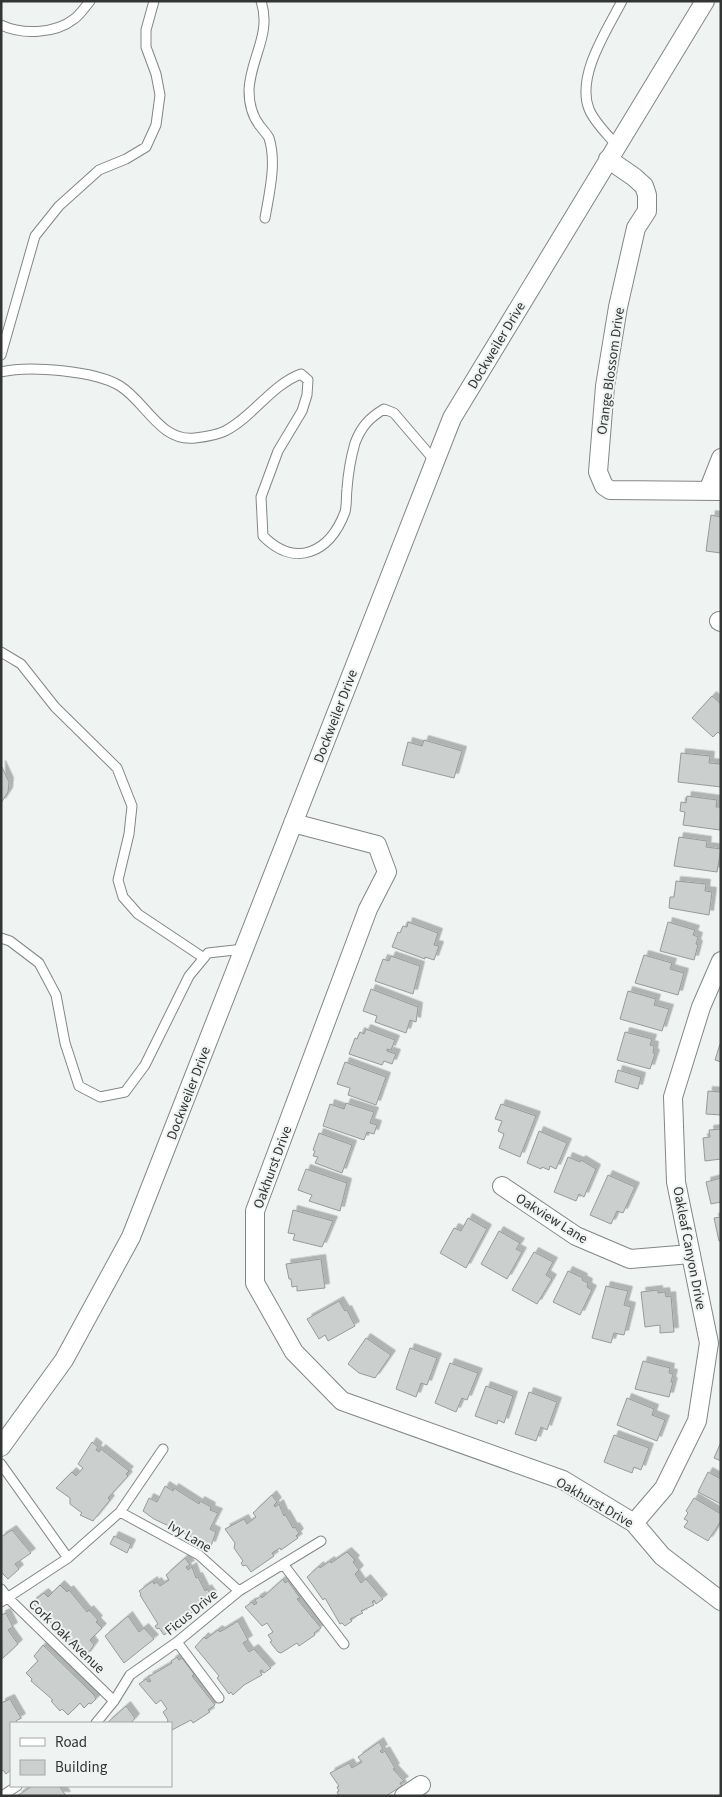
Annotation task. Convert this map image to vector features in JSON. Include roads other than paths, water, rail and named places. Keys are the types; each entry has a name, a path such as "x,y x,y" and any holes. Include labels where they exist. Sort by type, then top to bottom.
{"street":[{"name":"Dockweiler Drive","path":"1,1447 64,1360 131,1237 452,418 705,1"},
{"name":"Orange Blossom Drive","path":"613,153 644,186 647,195 647,211 636,228 618,307 606,386 598,458 601,481 610,490 714,491"},
{"path":"714,491 721,458"},
{"name":"Oakhurst Drive","path":"293,823 377,845 386,872 368,909 255,1211 255,1283 294,1352 342,1401 563,1480 634,1523 662,1556 721,1601"},
{"name":"Oakleaf Canyon Drive","path":"634,1523 664,1488 697,1421 709,1343 676,1182 673,1097 701,1008 721,960"},
{"name":"Oakview Lane","path":"502,1186 576,1236 630,1259 691,1254"},
{"path":"404,1796 421,1785"}],"lane":[{"path":"1,25 31,32 54,28 74,20 90,1"},
{"path":"1,355 35,236 58,206 99,170 126,159 146,147 156,126 160,96 156,74 146,47 146,30 154,1"},
{"path":"261,1 265,28 249,89 250,108 258,124 269,137 271,180 265,218"},
{"path":"613,153 590,110 585,94 587,76 599,44 622,1"},
{"path":"1,372 13,369 39,369 100,376 120,385 163,429 183,438 225,431 284,383 301,374 308,380 307,395 302,411 278,451 261,497 263,536 281,549 295,555 309,554 328,540 345,511 347,486 355,444 366,421 374,415 384,409 394,413 435,461"},
{"path":"1,652 21,664 56,707 117,768 132,806 130,834 118,880 123,897 138,914 204,958"},
{"path":"1,938 10,941 38,963 56,996 65,1043 79,1086 100,1097 125,1092 145,1064 188,976 208,953 244,949"},
{"path":"4,1600 68,1558 120,1512 163,1449"},
{"path":"1,1464 68,1558"},
{"name":"Ivy Lane","path":"120,1512 199,1554 240,1591"},
{"name":"Ficus Drive","path":"97,1722 114,1701 130,1675 176,1642 240,1591 320,1541"},
{"path":"283,1564 344,1644"},
{"name":"Cork Oak Avenue","path":"1,1589 4,1600 114,1701"},
{"path":"176,1642 219,1698"},
{"path":"2,1795 15,1787"}]}
